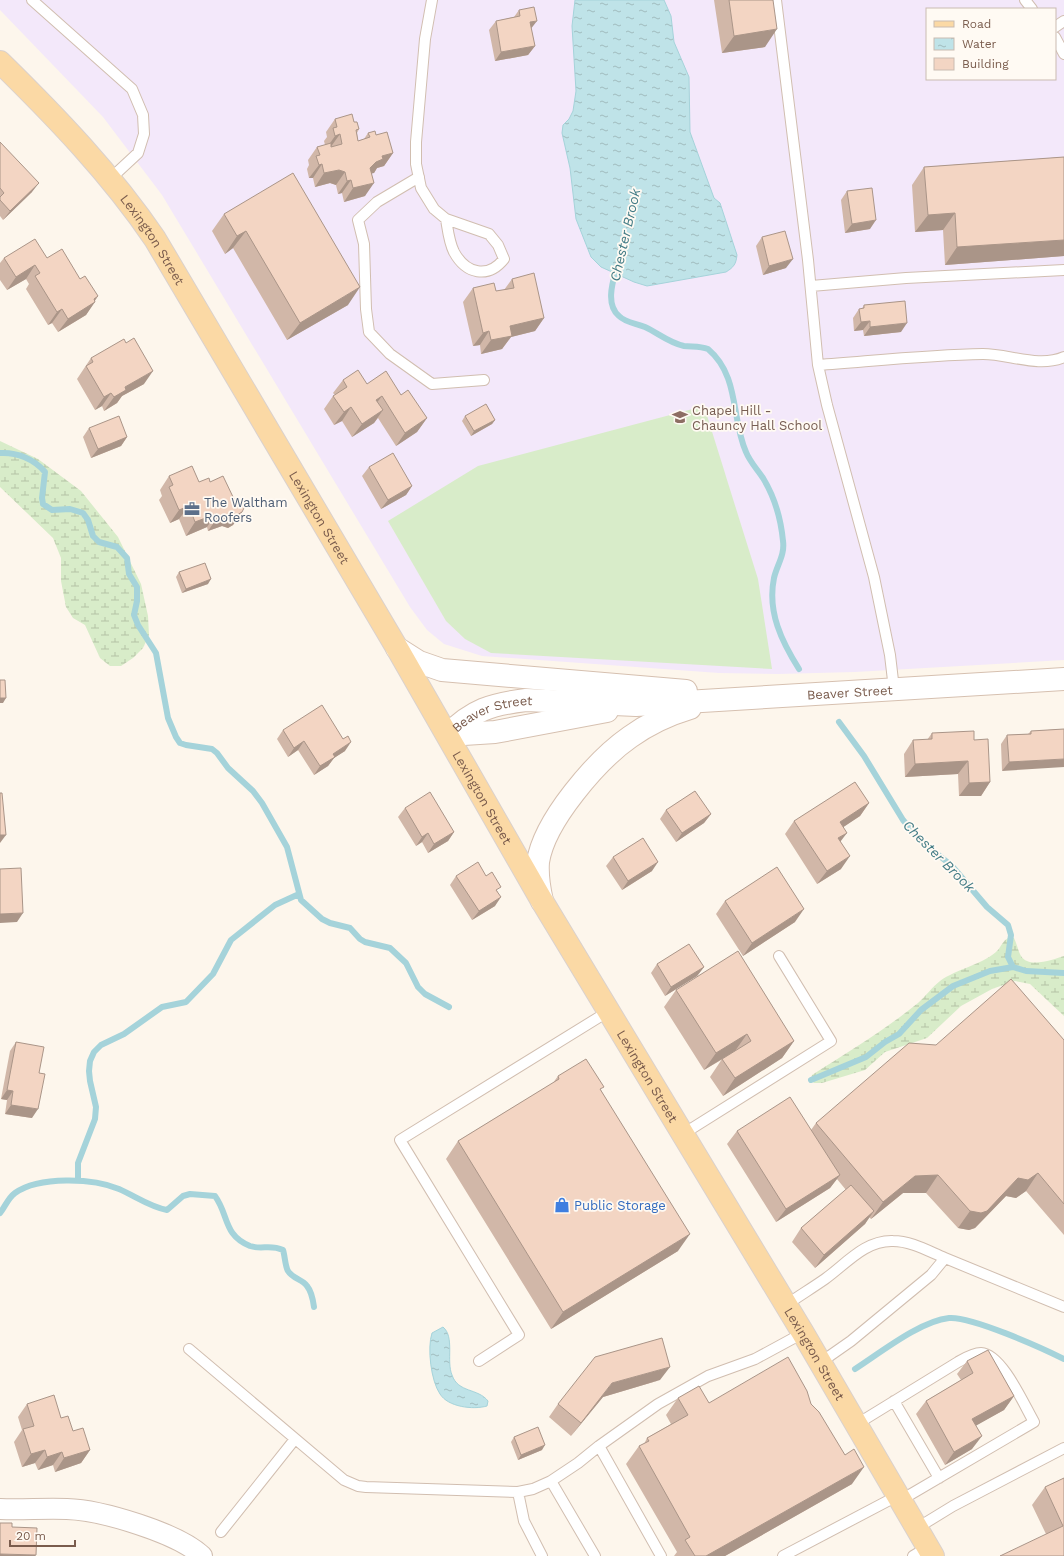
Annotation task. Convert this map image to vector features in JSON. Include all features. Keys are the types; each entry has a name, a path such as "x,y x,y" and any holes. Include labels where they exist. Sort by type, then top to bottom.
{"main road":[{"name":"Lexington Street","path":"0,62 110,179 134,208 158,246 397,648 542,901 821,1362 917,1528 925,1553"},
{"path":"397,648 419,662 442,670 763,698"},
{"name":"Beaver Street","path":"448,736 467,717 480,710 509,702 548,700 636,705 1064,679"},
{"path":"542,901 538,884 538,867 546,835 565,806 594,770 616,748 642,729 682,710 722,700"}],"street":[{"path":"0,1509 67,1509 97,1513 168,1535 190,1546 202,1556"}],"lane":[{"path":"32,0 132,89 144,115 144,134 138,153 110,179"},
{"path":"432,0 425,39 416,142 416,164 421,188 434,209 446,219 489,234 498,245 504,260 498,268 487,272 476,271 466,267 455,254 450,242 446,219"},
{"path":"776,0 811,286 818,365 827,406 874,577 890,655 894,690"},
{"path":"1025,0 1031,8"},
{"path":"1056,39 1064,54"},
{"path":"419,177 377,202 358,220 364,244 366,309 369,332 390,354 432,384 484,380"},
{"path":"811,286 906,278 1064,270"},
{"path":"818,365 946,355 997,354 1049,361 1064,357"},
{"path":"683,1134 831,1041 779,956"},
{"path":"478,1361 520,1335 400,1140 609,1012"},
{"path":"786,1304 826,1278 860,1251 879,1242 893,1241 914,1245 1064,1307"},
{"path":"821,1362 851,1341 930,1275 945,1258"},
{"path":"189,1350 344,1480 358,1486 518,1492 533,1489 551,1481 664,1400 720,1370 761,1356 803,1332"},
{"path":"783,1556 939,1478 1034,1422 997,1361 983,1353 975,1354 958,1362 857,1424"},
{"path":"894,1401 939,1478"},
{"path":"221,1532 295,1439"},
{"path":"599,1446 661,1556"},
{"path":"917,1528 953,1506 1064,1448"},
{"path":"551,1481 595,1556"},
{"path":"518,1492 524,1521 542,1556"}],"shaded area":[{"name":"Chapel Hill - Chauncy Hall School","path":"0,0 1064,0 1064,660 855,672 778,674 719,673 482,656 444,644 427,630 410,607 162,195 103,117 0,10"}],"green space":[{"path":"704,406 758,579 772,669 491,653 465,639 446,621 388,521 478,466"},
{"path":"0,441 38,459 81,491 118,537 141,584 148,616 149,635 143,648 133,658 121,666 110,666 100,658 85,625 73,618 66,607 61,581 61,558 53,538 0,487"},
{"path":"1008,938 1014,938 1021,956 1030,962 1035,963 1048,961 1064,956 1064,1016 1030,984 1015,981 992,989 961,1006 927,1038 885,1052 865,1070 822,1083 814,1083 811,1080 812,1075 905,1013 918,1003 940,981 986,959 998,950 1003,942"}],"water":[{"path":"575,0 664,0 671,16 674,42 689,77 690,132 714,198 720,203 737,255 734,265 726,272 647,286 634,282 601,267 591,257 576,219 570,168 562,133 563,125 569,119 573,111 576,91 572,26"},
{"path":"443,1327 447,1331 449,1337 450,1369 455,1381 463,1388 484,1397 488,1401 487,1406 475,1408 455,1405 440,1394 432,1373 430,1347 432,1333"}],"building":[{"path":"729,0 773,0 777,29 734,36"},
{"path":"534,7 537,21 530,22 535,46 501,52 496,21 520,16 519,10"},
{"path":"352,114 354,122 357,122 359,129 356,130 358,141 370,137 368,133 375,131 376,135 387,132 393,153 382,156 383,159 376,162 370,168 374,183 353,188 351,180 347,181 345,172 339,170 324,173 322,164 319,165 316,156 320,155 317,147 331,143 331,147 342,144 340,134 335,136 333,128 337,127 335,119"},
{"path":"0,142 39,183 10,211 0,200 0,197 4,193 0,188"},
{"path":"1064,157 1064,240 957,247 955,213 928,215 924,167"},
{"path":"293,173 360,287 300,323 246,231 237,236 224,214"},
{"path":"872,188 876,220 852,224 847,191"},
{"path":"785,231 793,259 769,266 762,237"},
{"path":"35,239 47,258 62,249 80,279 85,276 98,296 94,299 95,302 68,319 62,309 57,312 35,276 40,273 35,265 16,277 4,258"},
{"path":"534,273 544,318 510,326 512,336 491,340 489,331 483,333 473,288 494,283 496,291 514,288 512,279"},
{"path":"905,301 907,323 870,327 870,321 861,322 859,309 864,308 864,305"},
{"path":"134,338 153,371 125,387 126,390 114,397 111,393 104,397 86,366 93,362 91,358 124,339 126,343"},
{"path":"358,370 367,384 386,371 401,395 408,390 427,418 405,433 382,396 376,400 383,410 362,424 351,407 344,412 333,396 347,387 343,380"},
{"path":"486,404 495,420 474,431 465,416"},
{"path":"119,416 127,437 98,449 89,428"},
{"path":"393,453 412,486 388,500 369,467"},
{"path":"192,466 199,482 209,478 210,482 223,476 234,499 240,499 244,503 242,512 237,515 231,513 217,518 216,514 195,522 189,506 179,510 169,487 173,485 169,476"},
{"path":"205,563 211,579 186,589 179,572"},
{"path":"0,680 5,680 6,698 0,698"},
{"path":"322,705 343,739 348,736 351,742 333,754 335,757 320,766 304,741 294,748 283,730"},
{"path":"1064,729 1064,759 1009,762 1007,735 1031,734 1031,731"},
{"path":"974,731 974,740 988,739 990,782 969,783 968,761 915,764 913,740 932,739 932,733"},
{"path":"855,782 869,803 840,822 847,833 838,838 850,856 827,871 794,821"},
{"path":"695,791 711,814 682,833 666,810"},
{"path":"430,792 454,832 434,844 428,833 422,837 405,808"},
{"path":"0,793 2,793 6,835 0,835"},
{"path":"643,838 658,862 628,881 613,857"},
{"path":"478,862 486,876 492,872 501,887 496,890 501,897 479,911 456,876"},
{"path":"777,867 804,909 752,943 725,901"},
{"path":"21,868 23,913 0,914 0,869"},
{"path":"689,944 704,967 671,987 657,964"},
{"path":"738,951 794,1041 735,1078 722,1059 751,1041 747,1034 716,1053 676,990"},
{"path":"1011,979 1064,1040 1064,1204 1038,1173 1028,1180 1018,1178 987,1211 981,1213 970,1211 938,1175 915,1176 883,1202 816,1123 909,1043 936,1045"},
{"path":"16,1042 44,1047 39,1073 45,1074 38,1109 11,1105 13,1091 7,1090"},
{"name":"Public Storage","path":"586,1059 604,1087 600,1089 690,1234 563,1312 458,1141 559,1079 558,1076"},
{"path":"790,1097 840,1175 786,1209 737,1131"},
{"path":"851,1185 874,1211 824,1255 801,1228"},
{"path":"662,1338 670,1367 612,1383 581,1423 558,1404 595,1357"},
{"path":"988,1350 1014,1396 972,1419 982,1436 954,1452 926,1401 973,1373 967,1361"},
{"path":"788,1357 807,1391 811,1404 819,1412 845,1455 854,1449 864,1467 706,1556 695,1556 685,1540 690,1537 639,1446 649,1441 647,1438 688,1415 678,1398 699,1386 709,1403"},
{"path":"54,1395 61,1418 68,1416 73,1431 83,1428 90,1450 64,1458 62,1452 47,1457 45,1450 31,1454 23,1429 34,1426 27,1404"},
{"path":"538,1427 545,1445 521,1455 514,1437"},
{"path":"1064,1478 1064,1556 1000,1556 1063,1526 1045,1487"},
{"path":"0,1523 12,1523 12,1527 37,1528 36,1555 0,1554"}],"waterway":[{"name":"Chester Brook","path":"617,266 612,285 611,299 612,305 619,316 628,322 645,327 679,345 708,349 718,360 725,372 730,385 741,439 746,452 767,485 774,500 779,517 783,551 774,578 772,591 774,615 787,648 799,669"},
{"path":"0,453 25,457 41,467 45,472 42,498 43,504 52,510 70,509 83,513 88,520 93,536 99,542 117,547 127,558 129,574 137,587 137,601 134,615 138,625 156,653 168,718 176,737 180,743 212,749 217,753 228,768 253,791 262,803 287,847 301,900 322,919 330,923 350,928 360,939 365,942 390,948 406,963 418,987 425,994 449,1007"},
{"name":"Chester Brook","path":"839,722 864,756 903,820 920,840 952,866 987,907 1008,925 1011,935 1008,957 1013,967 1026,971 1064,973"},
{"path":"78,1181 78,1163 95,1119 96,1107 89,1071 90,1061 94,1052 101,1045 124,1034 162,1007 186,1002 213,974 231,940 275,905 299,894"},
{"path":"811,1080 866,1057 885,1042 899,1034 921,1010 953,986 990,971 1013,967"},
{"path":"0,1213 10,1197 15,1193 25,1187 52,1181 81,1181 108,1185 161,1209 167,1210 183,1196 190,1194 215,1196 223,1210 231,1230 241,1241 254,1247 274,1247 283,1250 288,1271 292,1276 303,1282 309,1288 314,1307"},
{"path":"855,1369 913,1331 938,1320 949,1318 973,1322 989,1327 1064,1359"}],"place":[{"name":"Chapel Hill - Chauncy Hall School","path":"680,417"},
{"name":"The Waltham Roofers","path":"192,509"},
{"name":"Public Storage","path":"562,1205"}]}
